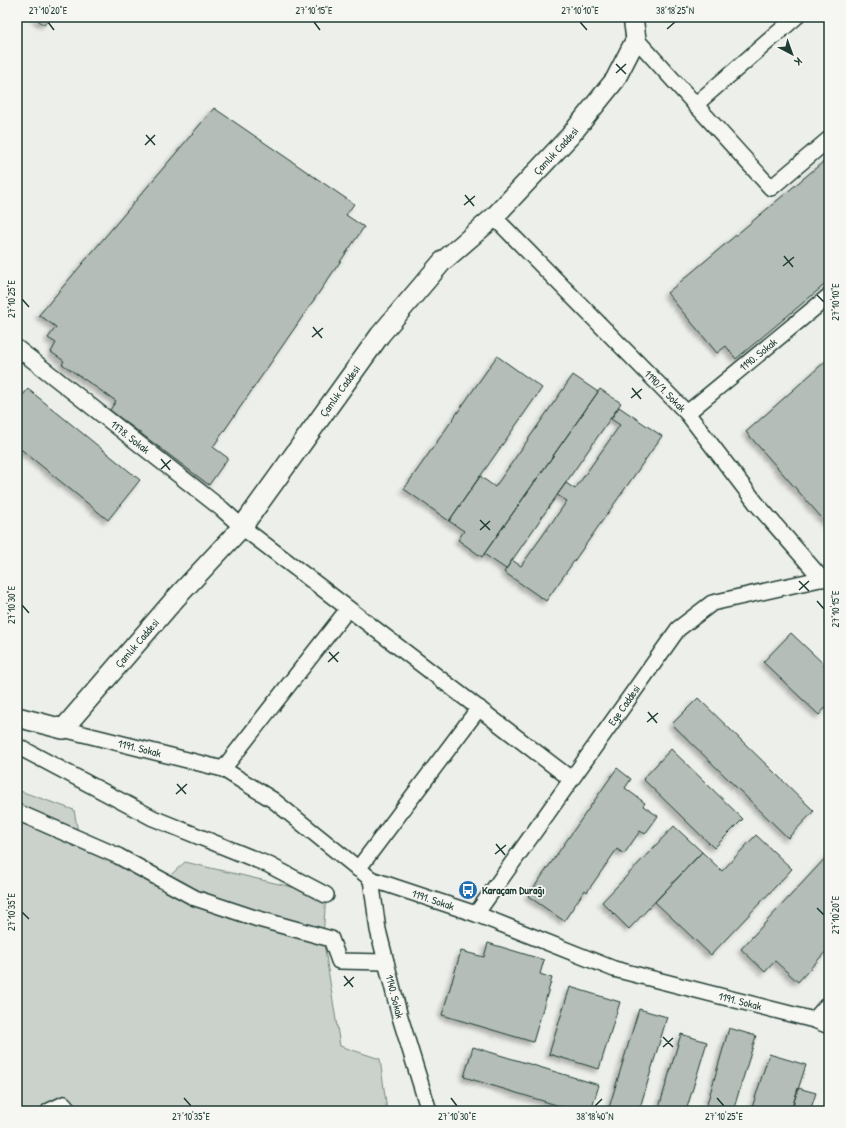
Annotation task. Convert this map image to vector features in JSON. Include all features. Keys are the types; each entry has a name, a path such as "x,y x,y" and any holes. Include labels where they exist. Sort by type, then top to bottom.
{"main road":[{"path":"633,17 636,39"},
{"name":"Çamlık Caddesi","path":"63,729 175,599 242,527 380,335 442,262 456,248 494,217 570,136 615,80 636,39"},
{"path":"17,717 63,729"}],"street":[{"path":"695,105 796,17"},
{"path":"636,39 771,188 829,139"},
{"name":"1190/1. Sokak","path":"494,217 687,413 756,503 825,578"},
{"name":"1190. Sokak","path":"687,413 829,296"},
{"name":"1178. Sokak","path":"17,348 222,509 242,527 571,780"},
{"name":"Ege Caddesi","path":"476,914 678,629 712,603 825,578"},
{"path":"223,769 348,609"},
{"path":"358,869 479,708"},
{"name":"1191. Sokak","path":"63,729 223,769 272,800 371,879 476,914 614,969 814,1020 829,1026"},
{"path":"17,746 153,818 269,865 326,894"},
{"path":"17,812 118,856 195,898 255,918 331,939 339,961 386,962"},
{"name":"1140. Sokak","path":"371,879 378,930 400,1017 429,1111"},
{"path":"814,1020 829,1003"},
{"path":"49,1111 64,1104 70,1111"}],"shaded area":[{"path":"17,790 74,810 79,838 164,881 185,862 326,895 323,937 340,1046 380,1059 387,1111 17,1111"}],"building":[{"path":"34,17 51,17 44,25"},
{"path":"214,108 354,204 346,215 364,227 213,447 228,458 209,485 110,410 116,401 62,364 64,361 51,352 56,343 48,338 56,327 39,315"},
{"path":"829,157 829,281 736,359 726,346 717,353 667,293"},
{"path":"497,356 542,388 449,521 404,489"},
{"path":"829,358 829,526 746,432"},
{"path":"573,375 598,392 482,557 458,540 464,531 449,521 480,476 495,487"},
{"path":"28,389 140,480 108,520 17,446 17,402"},
{"path":"600,389 621,403 506,569 484,554"},
{"path":"619,407 662,436 546,601 504,572 512,560 521,566 567,501 557,495 566,483 575,489 620,425 611,419"},
{"path":"791,633 829,669 829,704 819,715 763,662"},
{"path":"698,698 814,811 788,838 672,724"},
{"path":"671,749 743,819 714,848 643,779"},
{"path":"617,768 631,779 625,788 645,803 643,806 658,816 645,834 640,831 624,854 617,849 587,892 585,890 564,921 528,896"},
{"path":"674,826 702,852 629,929 602,902"},
{"path":"756,835 792,869 711,955 655,902 702,852 722,871"},
{"path":"829,854 829,948 798,982 775,961 765,972 741,949"},
{"path":"488,943 544,960 540,974 552,978 533,1042 442,1015 461,951 484,957"},
{"path":"570,987 620,1002 599,1069 549,1054"},
{"path":"639,1009 667,1017 639,1111 608,1111"},
{"path":"729,1028 756,1036 733,1111 705,1111"},
{"path":"681,1034 707,1042 686,1111 658,1111"},
{"path":"473,1047 599,1085 591,1111 576,1111 464,1077"},
{"path":"769,1054 806,1065 791,1111 751,1111"},
{"path":"798,1088 816,1093 810,1111 791,1111"}],"place":[{"name":"Karaçam Durağı","path":"468,890"}]}
